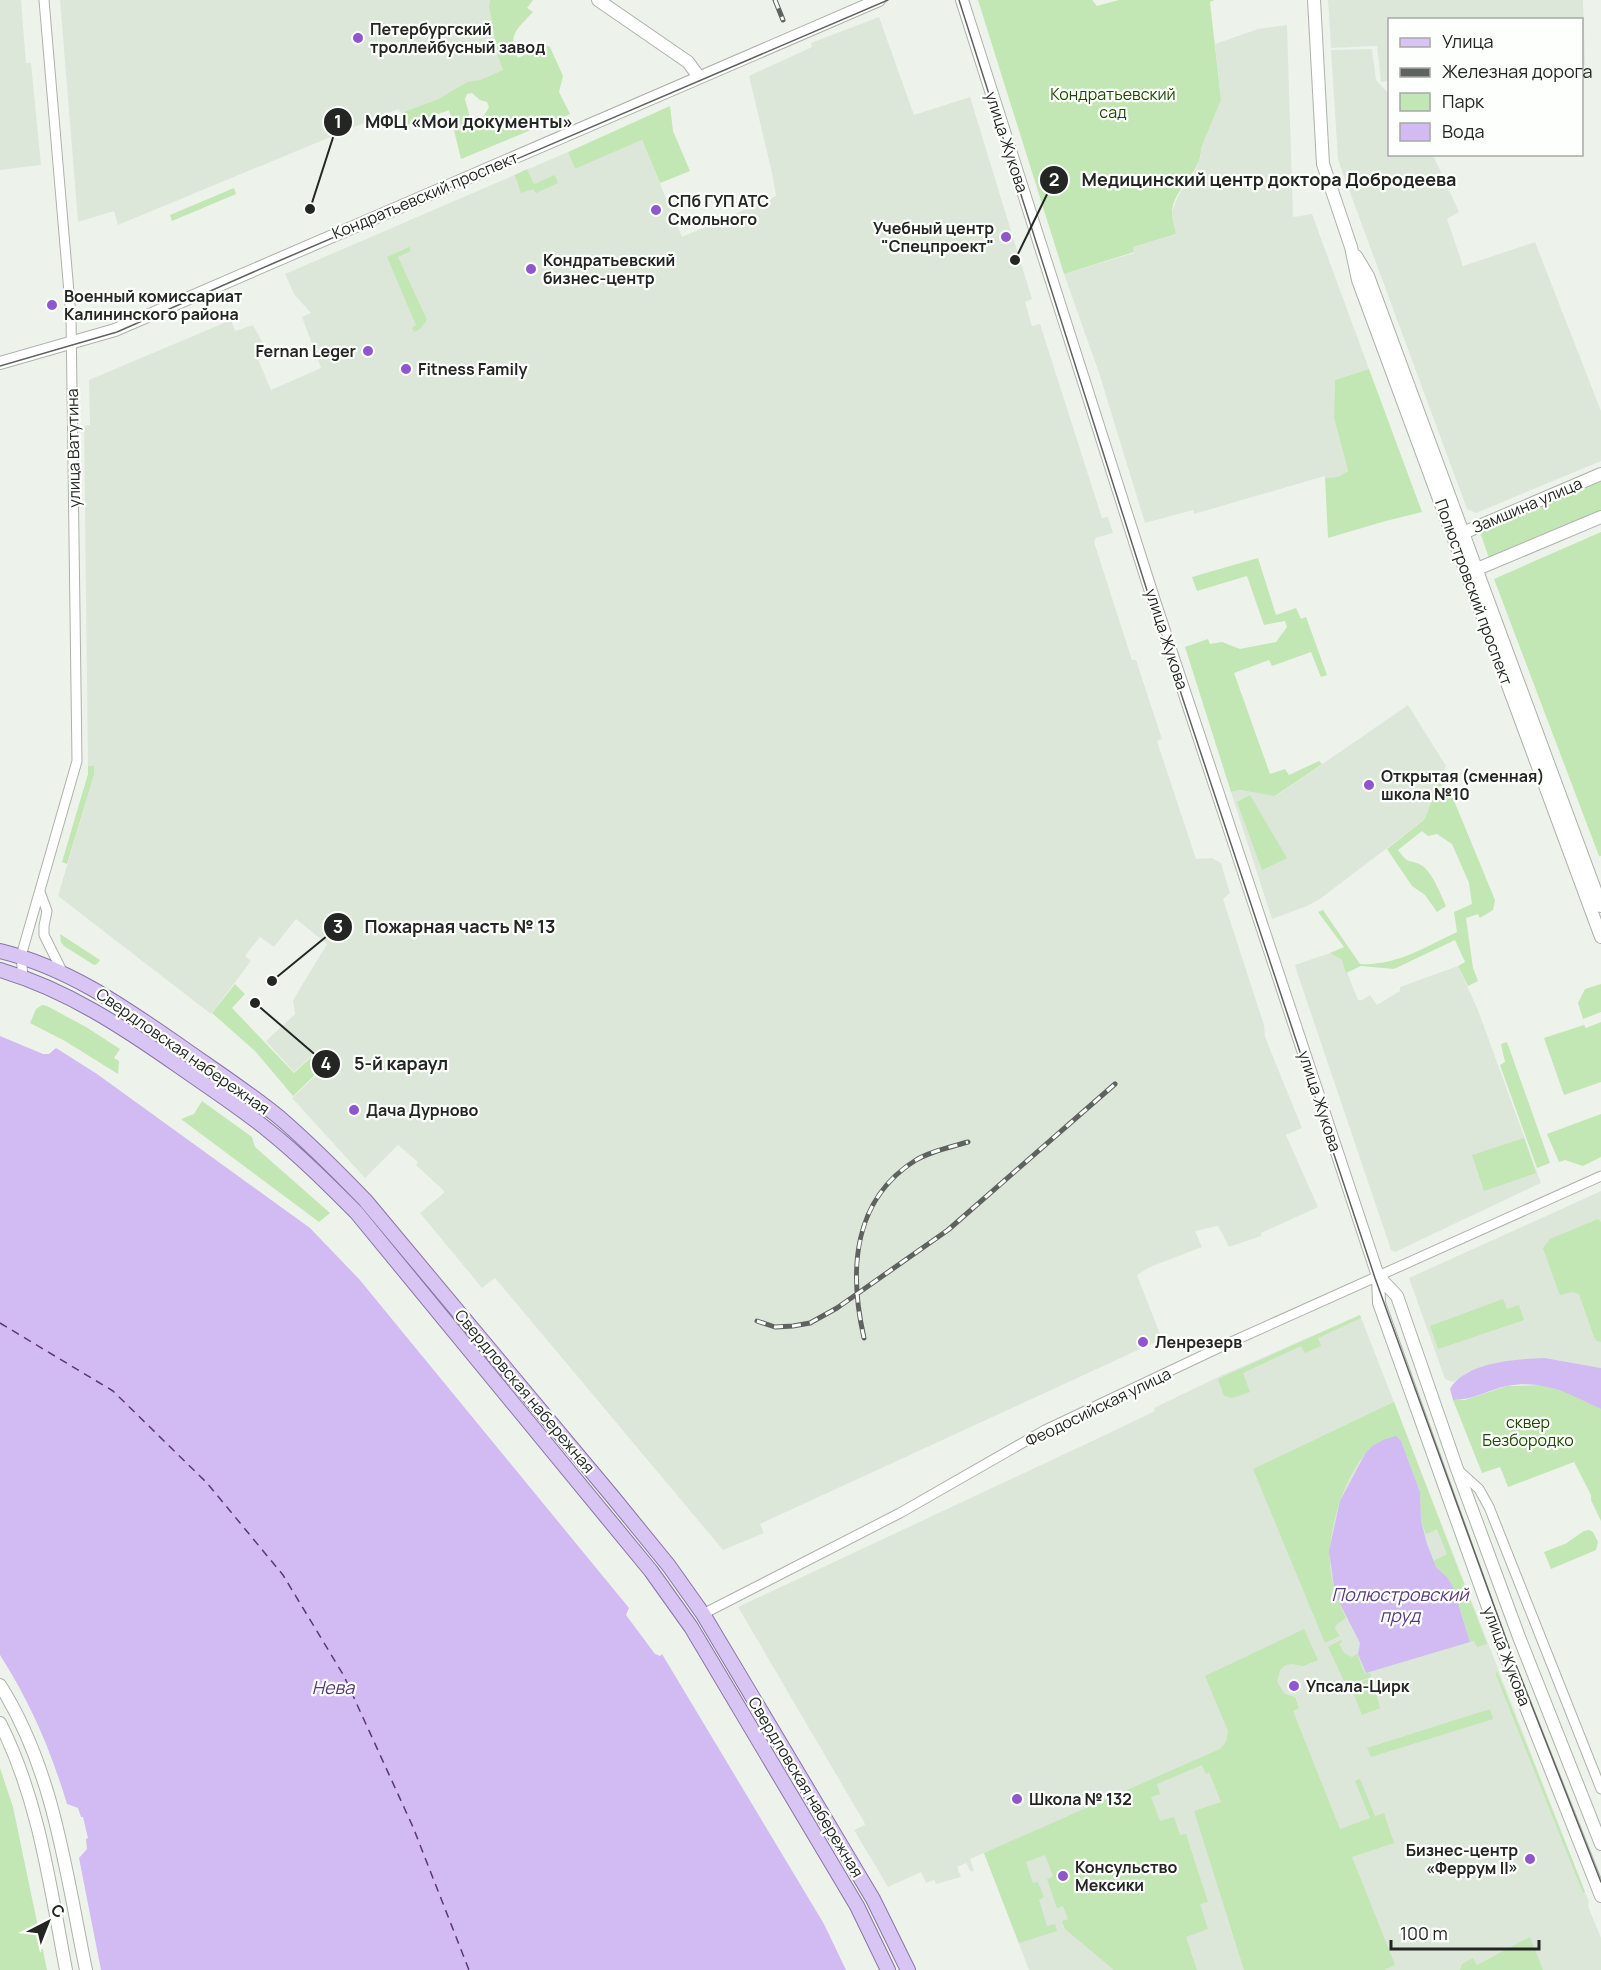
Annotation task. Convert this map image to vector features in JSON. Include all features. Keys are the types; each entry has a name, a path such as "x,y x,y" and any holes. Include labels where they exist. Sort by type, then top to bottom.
{"main road":[{"name":"Свердловская набережная","path":"0,951 21,956 95,989 244,1091 321,1155 401,1241 669,1566 703,1614 873,1899 908,1970"},
{"name":"Свердловская набережная","path":"0,970 52,988 97,1012 141,1040 267,1130 301,1158 363,1220 651,1571 691,1627 857,1906 888,1970"}],"street":[{"name":"улица Ватутина","path":"23,977 21,956 77,761 71,316 44,0"},
{"path":"598,0 688,62 699,77"},
{"name":"Кондратьевский проспект","path":"0,363 115,330 879,0"},
{"name":"улица Жукова","path":"962,0 1154,601 1378,1276 1379,1303 1504,1652 1601,1896"},
{"name":"Полюстровский проспект","path":"1314,0 1323,164 1351,247 1358,280 1458,535 1601,937"},
{"name":"Замшина улица","path":"1458,535 1601,474"},
{"path":"1471,571 1601,517"},
{"name":"Полюстровский проспект","path":"1471,571 1601,906"},
{"name":"улица Ватутина","path":"40,892 46,911 44,935 63,973"},
{"name":"Феодосийская улица","path":"703,1614 900,1513 1045,1430 1229,1343 1601,1176"},
{"name":"улица Жукова","path":"1378,1276 1398,1296 1457,1469 1522,1645 1601,1844"},
{"path":"1457,1469 1479,1489 1489,1507 1601,1789"},
{"path":"0,1685 27,1735 43,1774 86,1970"},
{"path":"0,1723 25,1781 34,1811 66,1970"}],"shaded area":[{"path":"0,0 21,0 26,63 31,63 41,165 0,170"},
{"path":"60,0 490,0 489,7 498,57 503,70 480,80 467,82 438,99 401,113 398,109 118,225 114,211 78,222"},
{"path":"1328,0 1583,0 1585,65 1583,65 1583,18 1388,18 1388,81 1381,82 1377,46 1331,48"},
{"path":"879,17 914,115 970,97 1032,299 1025,302 1032,326 1040,324 1102,518 1108,517 1113,533 1096,538 1094,542 1132,660 1136,660 1162,739 1157,741 1196,859 1212,858 1221,863 1230,893 1223,899 1264,1025 1265,1037 1302,1128 1286,1135 1318,1207 1261,1233 1261,1236 1229,1247 1218,1226 1195,1231 1202,1247 1150,1267 1137,1275 1162,1339 760,1524 764,1533 723,1550 495,1278 482,1288 420,1213 445,1192 416,1165 418,1162 398,1145 365,1178 292,1098 329,1063 317,1051 294,1072 266,1041 295,1014 293,1000 327,944 296,919 274,947 260,937 245,956 251,961 211,1014 58,896 94,775 93,766 88,766 84,426 90,425 89,380 231,320 235,331 253,325 264,345 254,350 271,390 321,368 302,317 311,313 294,294 285,274 568,152 575,169 642,140 682,237 776,196 749,76 812,47 811,43"},
{"path":"1287,25 1293,217 1312,214 1369,369 1335,380 1334,418 1348,471 1338,477 1325,478 1325,476 1194,514 1193,510 1145,523 1099,373 1064,274 1134,253 1133,247 1176,234 1172,212 1178,196 1195,171 1201,148 1221,100 1215,44 1258,29"},
{"path":"1372,49 1376,80 1388,93 1388,156 1433,156 1459,212 1447,219 1463,266 1535,242 1601,411 1601,461 1476,513 1467,509 1338,160 1331,50"},
{"path":"1408,705 1446,766 1424,820 1320,899 1272,919 1231,792 1240,790 1276,796"},
{"path":"1330,953 1342,960 1358,1000 1370,995 1377,1005 1400,991 1400,987 1458,966 1478,1010 1541,1183 1395,1252 1391,1250 1295,965"},
{"path":"1601,1191 1601,1368 1545,1358 1468,1372 1453,1382 1445,1379 1409,1278"},
{"path":"1360,1315 1589,1902 1588,1906 1601,1938 1601,1970 1029,1970 984,1853 970,1859 974,1871 971,1872 966,1863 957,1867 961,1877 936,1884 934,1880 926,1883 921,1872 888,1887 854,1830 865,1825 864,1822 738,1607 1103,1436 1218,1377"}],"green space":[{"path":"490,0 533,0 527,8 533,12 515,33 513,44 518,58 546,45 550,47 563,76 559,92 570,114 461,159 449,110 406,126 401,113 438,99 467,82 480,80 503,70 498,57 489,7","holes":["472,93 480,100 487,102 489,107 479,124 471,121 465,99 467,94"]},
{"name":"Кондратьевский сад","path":"978,0 1092,0 1097,6 1119,0 1215,0 1210,2 1221,100 1201,148 1197,165 1173,205 1172,214 1176,234 1133,247 1134,252 1064,274"},
{"path":"670,106 673,131 690,171 660,183 642,140 575,169 568,152"},
{"path":"527,169 534,184 555,175 558,183 536,193 533,189 521,193 515,175"},
{"path":"234,188 236,194 172,221 170,215"},
{"path":"409,247 411,251 398,257 427,320 420,329 414,332 412,328 416,325 387,257"},
{"path":"1369,369 1422,512 1328,538 1325,478 1338,477 1348,471 1334,418 1335,380"},
{"path":"1601,480 1601,511 1489,558 1480,532"},
{"path":"1601,532 1601,856 1599,856 1494,579"},
{"path":"1258,558 1276,615 1296,608 1301,619 1306,617 1327,675 1321,677 1311,652 1272,666 1269,660 1234,673 1270,774 1285,769 1289,775 1319,761 1322,764 1275,796 1240,790 1231,792 1185,647 1208,639 1210,644 1222,642 1240,649 1276,642 1287,627 1285,621 1264,625 1247,576 1197,591 1192,577"},
{"path":"88,766 94,766 94,775 67,864 62,862 88,774"},
{"path":"1439,783 1450,791 1495,900 1493,910 1480,918 1478,914 1466,918 1473,968 1478,981 1468,986 1458,966 1465,962 1455,940 1394,969 1361,966 1346,973 1342,960 1330,953 1344,947 1318,912 1323,910 1360,964 1373,964 1398,959 1457,932 1454,912 1472,904 1469,883 1452,844 1437,834 1428,836 1422,831 1398,850 1407,860 1425,868 1432,878 1446,906 1437,912 1425,895 1412,886 1387,849 1424,820"},
{"path":"1250,795 1287,858 1262,870 1237,802"},
{"path":"60,934 100,960 94,965 64,946"},
{"path":"235,984 245,994 232,1008 294,1073 317,1052 327,1063 293,1096 255,1051 212,1013"},
{"path":"1601,984 1601,1012 1583,1019 1578,1003 1585,989"},
{"path":"42,1005 86,1027 120,1049 114,1058 119,1061 118,1074 65,1041 30,1023 36,1009"},
{"path":"1601,1022 1601,1082 1564,1095 1544,1038"},
{"path":"1507,1042 1550,1163 1537,1168 1500,1065 1505,1062 1501,1044"},
{"path":"202,1101 252,1137 255,1147 330,1213 319,1222 181,1119 194,1114"},
{"path":"1601,1114 1601,1157 1583,1166 1565,1160 1559,1162 1547,1134"},
{"path":"1524,1138 1536,1173 1484,1191 1472,1155"},
{"path":"1598,1219 1601,1222 1601,1342 1594,1337 1579,1294 1572,1292 1561,1295 1559,1293 1543,1248 1550,1239"},
{"path":"1503,1299 1507,1309 1519,1305 1524,1320 1438,1349 1430,1326"},
{"path":"1360,1315 1361,1318 1318,1338 1321,1346 1305,1353 1301,1346 1243,1373 1250,1392 1232,1398 1224,1396 1218,1379"},
{"name":"сквер Безбородко","path":"1543,1385 1573,1395 1601,1409 1601,1521 1574,1462 1508,1487 1500,1467 1482,1473 1453,1400 1465,1400 1507,1386"},
{"path":"1394,1402 1487,1644 1477,1647 1474,1641 1470,1642 1452,1586 1433,1561 1447,1554 1437,1529 1426,1534 1421,1521 1420,1492 1401,1441 1396,1437 1378,1443 1364,1455 1340,1500 1331,1539 1330,1569 1333,1586 1346,1618 1336,1625 1335,1629 1340,1636 1325,1643 1253,1469"},
{"path":"1589,1530 1593,1532 1598,1542 1596,1550 1551,1569 1544,1552 1565,1544"},
{"path":"1304,1629 1318,1660 1303,1666 1286,1665 1280,1670 1277,1682 1285,1694 1295,1697 1299,1708 1293,1711 1340,1829 1370,1818 1355,1781 1360,1779 1375,1816 1384,1813 1394,1843 1352,1857 1395,1965 1384,1970 1244,1970 1194,1811 1221,1802 1209,1772 1206,1774 1202,1765 1157,1784 1160,1794 1151,1797 1160,1821 1174,1817 1180,1835 1186,1834 1208,1902 1200,1904 1208,1929 1186,1937 1197,1970 1114,1970 1065,1929 1062,1921 1068,1919 1063,1906 1057,1908 1047,1879 1053,1876 1045,1855 1026,1862 1033,1883 1038,1882 1044,1897 1039,1900 1047,1926 1055,1924 1057,1931 1019,1943 984,1853 1220,1749 1226,1742 1228,1731 1205,1676"},
{"path":"1343,1641 1339,1644 1344,1653 1352,1657 1357,1654 1365,1674 1370,1673 1371,1677 1346,1685 1328,1647"},
{"path":"1497,1671 1585,1892 1583,1893 1496,1675"},
{"path":"1372,1678 1380,1708 1362,1715 1352,1690 1348,1691 1346,1687"},
{"path":"1490,1709 1493,1719 1371,1757 1367,1748"},
{"path":"0,1768 13,1807 47,1970 0,1970"},
{"path":"1530,1937 1543,1970 1460,1970 1462,1964 1473,1958 1477,1965"}],"water":[{"name":"Нева","path":"0,1036 43,1054 49,1054 56,1048 97,1074 310,1228 359,1279 629,1608 626,1615 655,1654 660,1656 662,1654 824,1924 846,1970 101,1970 79,1858 87,1849 86,1839 88,1838 83,1817 78,1808 67,1804 39,1727 0,1655"},
{"path":"1545,1358 1601,1368 1601,1409 1556,1389 1520,1384 1453,1400 1450,1389 1467,1373 1507,1361"},
{"name":"Полюстровский пруд","path":"1396,1436 1401,1441 1420,1492 1421,1521 1427,1544 1436,1567 1447,1577 1453,1587 1470,1642 1366,1673 1358,1654 1360,1643 1335,1594 1329,1551 1340,1501 1365,1454 1371,1447 1383,1440"}],"ferry route":[{"path":"0,1323 113,1391 207,1483 283,1575 344,1676 413,1827 469,1970"}],"tram line":[{"path":"0,366 117,332 888,0"},
{"path":"959,0 1151,603 1375,1278 1510,1650 1601,1882"}],"railway":[{"path":"775,0 783,20"},
{"path":"757,1321 775,1327 793,1326 810,1323 837,1308 948,1230 1115,1084"},
{"path":"864,1338 859,1313 857,1263 860,1239 867,1216 879,1195 895,1176 916,1160 968,1142"}],"place":[{"name":"Петербургский троллейбусный завод","path":"358,38"},
{"name":"МФЦ «Мои документы»","path":"310,209"},
{"name":"СПб ГУП АТС Смольного","path":"656,210"},
{"name":"Учебный центр \"Спецпроект\"","path":"1006,237"},
{"name":"Медицинский центр доктора Добродеева","path":"1015,260"},
{"name":"Кондратьевский бизнес-центр","path":"531,269"},
{"name":"Военный комиссариат Калининского района","path":"52,305"},
{"name":"Fernan Leger","path":"368,351"},
{"name":"Fitness Family","path":"406,369"},
{"name":"Открытая (сменная) школа №10","path":"1369,785"},
{"name":"Пожарная часть № 13","path":"272,981"},
{"name":"5-й караул","path":"255,1003"},
{"name":"Дача Дурново","path":"354,1110"},
{"name":"Ленрезерв","path":"1143,1342"},
{"name":"Упсала-Цирк","path":"1294,1686"},
{"name":"Школа № 132","path":"1017,1799"},
{"name":"Бизнес-центр «Феррум II»","path":"1530,1859"},
{"name":"Консульство Мексики","path":"1063,1876"}]}
